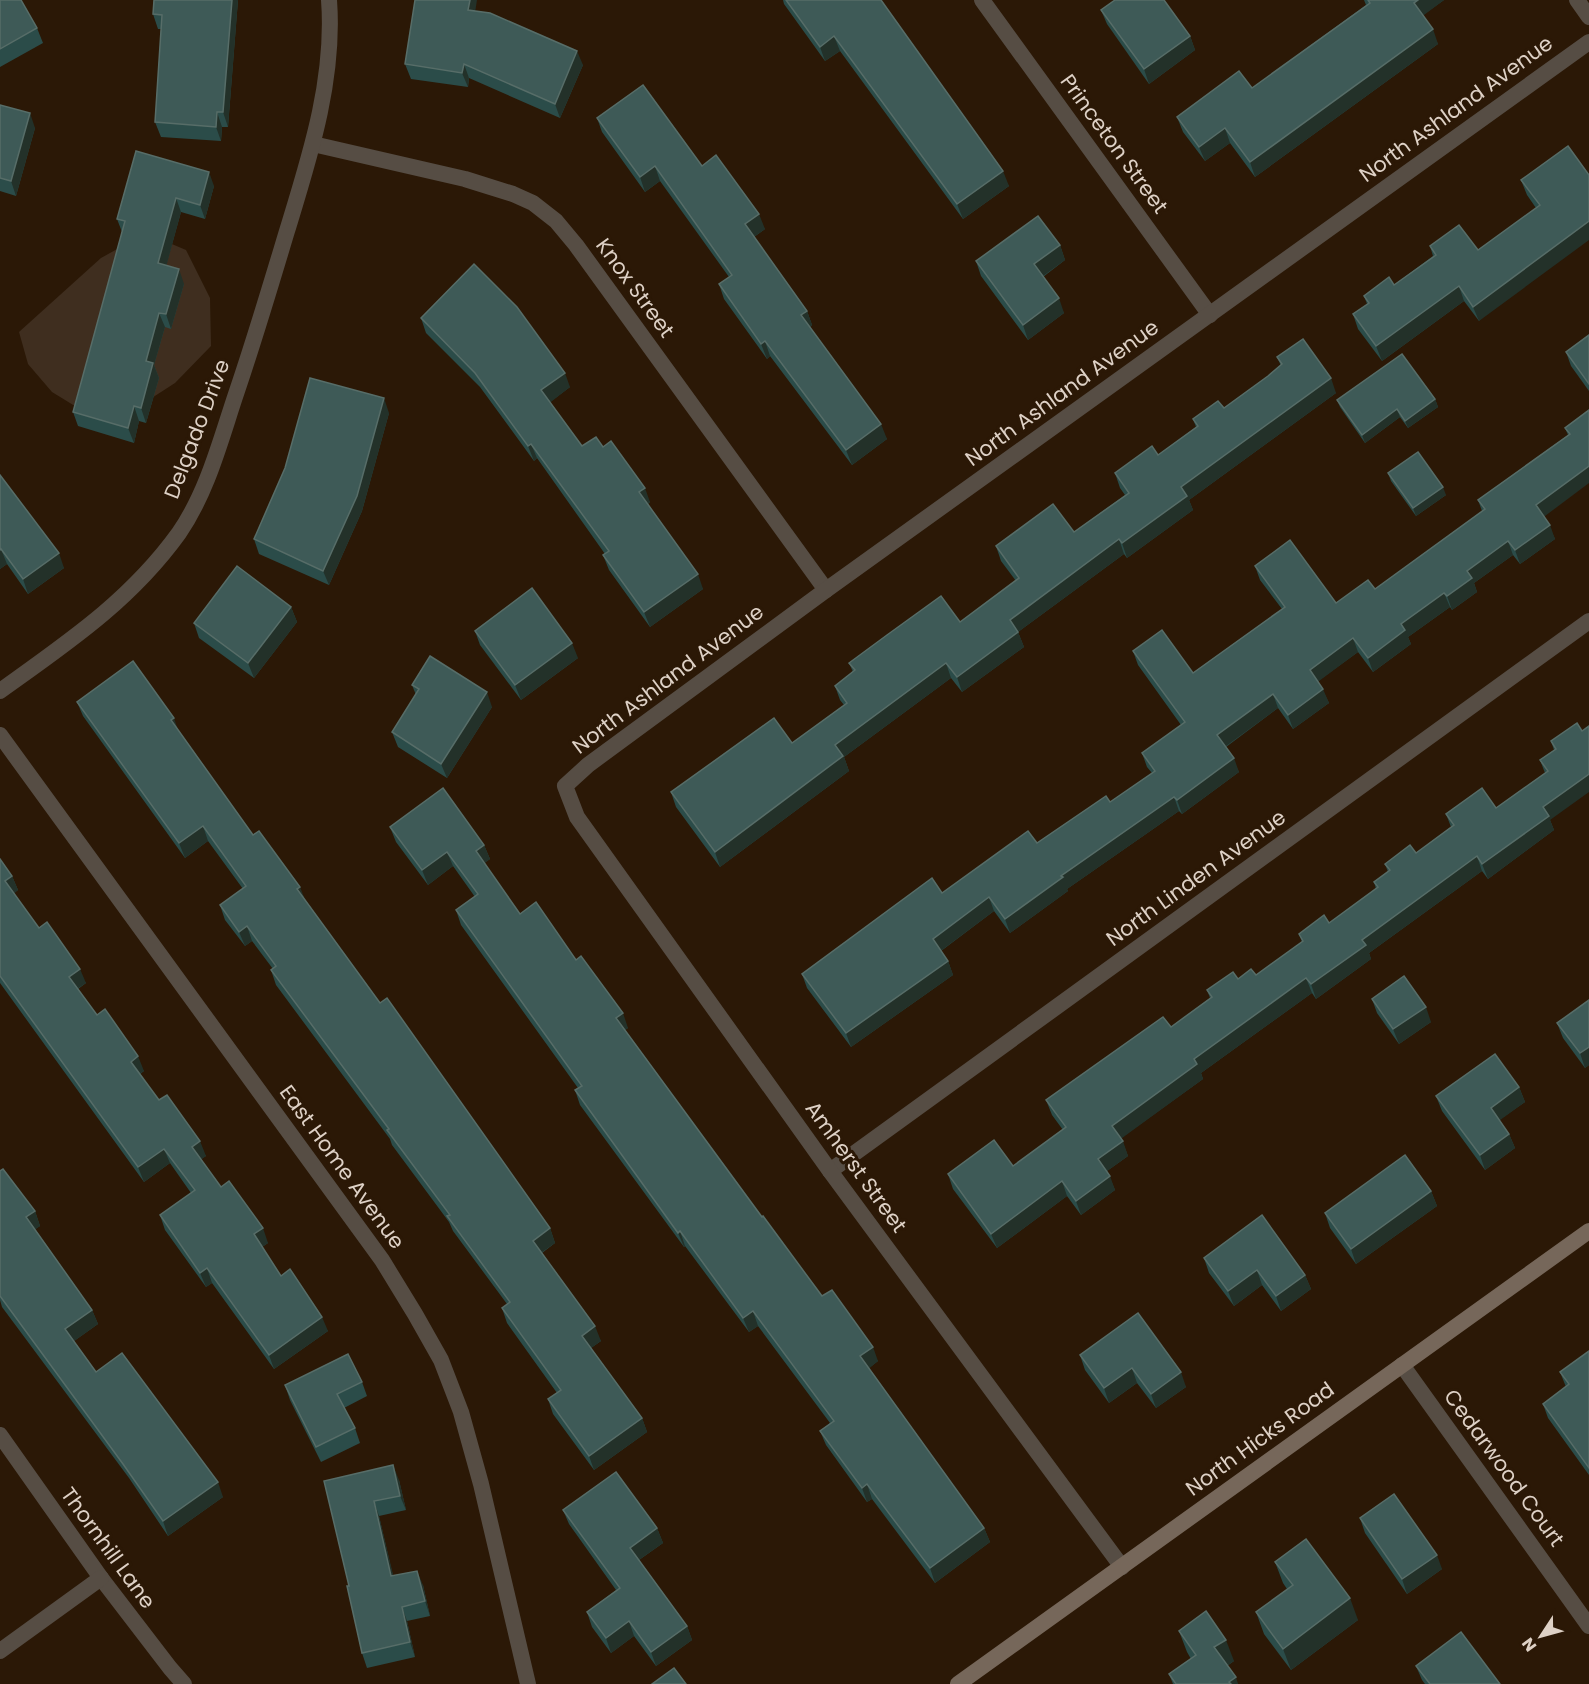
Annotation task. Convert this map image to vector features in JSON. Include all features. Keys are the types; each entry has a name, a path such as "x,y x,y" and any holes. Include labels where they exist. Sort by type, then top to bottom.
{"main road":[{"name":"North Hicks Road","path":"958,1684 1589,1232"}],"street":[{"name":"Delgado Drive","path":"0,691 111,608 148,571 181,530 206,483 252,347 313,144 325,84 331,20 329,0"},
{"name":"Princeton Street","path":"982,0 1210,315"},
{"path":"1577,0 1589,17"},
{"name":"North Ashland Avenue","path":"565,786 588,765 826,590 1589,42"},
{"name":"Knox Street","path":"313,144 465,178 533,203 556,221 576,245 826,590"},
{"name":"North Linden Avenue","path":"830,1171 1589,621"},
{"name":"East Home Avenue","path":"0,735 382,1260 441,1360 461,1412 481,1484 528,1684"},
{"name":"Amherst Street","path":"565,786 577,817 830,1171 1122,1567"},
{"name":"Cedarwood Court","path":"1402,1365 1589,1626"},
{"name":"Thornhill Lane","path":"0,1435 101,1578 184,1684"},
{"path":"0,1651 101,1578"}],"shaded area":[{"path":"146,233 186,250 210,298 211,346 175,383 127,414 83,411 52,392 28,364 19,332 101,258"}],"building":[{"path":"0,0 21,0 37,28 0,49"},
{"path":"154,0 232,0 223,112 217,112 216,127 155,122 162,15 153,14"},
{"path":"415,0 470,0 468,10 490,13 577,51 555,104 464,64 462,73 405,64"},
{"path":"786,0 881,0 1003,171 957,204 834,36 820,47"},
{"path":"1115,0 1164,0 1190,36 1144,69 1101,10"},
{"path":"1368,0 1418,0 1414,3 1433,29 1250,162 1225,128 1199,147 1177,117 1239,71 1252,88 1370,3"},
{"path":"643,85 702,166 716,155 759,214 745,224 807,311 801,315 881,424 846,450 765,341 761,344 719,284 732,275 655,166 640,177 597,118"},
{"path":"0,105 30,113 11,181 0,178"},
{"path":"1568,146 1589,175 1589,221 1473,307 1459,286 1376,346 1353,314 1369,303 1364,296 1389,277 1394,285 1436,255 1430,246 1459,225 1478,250 1540,205 1521,180"},
{"path":"136,151 209,172 200,205 176,198 158,263 179,269 166,314 159,313 146,361 153,363 141,408 134,406 128,428 73,412 125,221 117,219"},
{"path":"1038,216 1060,245 1034,264 1059,298 1023,325 976,261"},
{"path":"474,264 517,307 565,373 541,390 582,446 596,437 603,447 611,441 645,488 639,492 698,574 644,612 603,555 609,551 531,444 528,446 475,373 421,318"},
{"path":"1589,335 1589,384 1566,352"},
{"path":"1303,339 1331,378 1181,487 1187,496 1122,543 1119,539 1010,620 1018,632 957,677 946,663 835,745 843,756 715,852 671,792 774,718 792,743 847,703 835,686 855,670 849,663 887,635 941,596 960,622 1019,578 996,546 1053,504 1074,532 1129,493 1115,473 1152,446 1158,455 1198,426 1193,419 1218,401 1224,408 1282,364 1277,357"},
{"path":"1402,354 1435,399 1405,421 1397,409 1362,435 1337,400"},
{"path":"310,378 384,398 357,496 323,571 254,539 285,468"},
{"path":"1589,410 1589,466 1536,505 1550,525 1515,550 1508,541 1467,571 1472,578 1447,596 1444,593 1401,624 1405,630 1368,658 1353,638 1310,670 1323,689 1288,715 1273,694 1217,735 1234,758 1177,800 1174,797 1061,876 1063,877 1005,919 989,897 933,939 948,961 846,1033 802,974 932,878 942,893 1028,831 1037,843 1106,796 1110,802 1155,771 1142,753 1185,722 1133,651 1162,630 1193,673 1285,607 1255,566 1290,540 1336,603 1368,580 1375,589 1485,509 1478,500 1570,434 1565,428"},
{"path":"1418,452 1443,487 1413,508 1388,473"},
{"path":"0,475 59,553 23,579 0,550"},
{"path":"237,566 291,607 248,663 194,623"},
{"path":"532,588 572,643 515,685 475,631"},
{"path":"430,656 487,692 441,764 392,732 419,689 412,685"},
{"path":"133,661 174,718 171,720 253,835 259,831 300,887 297,889 380,1003 387,998 550,1228 533,1241 595,1326 582,1336 642,1418 589,1456 548,1399 561,1390 502,1308 510,1302 447,1216 450,1215 387,1130 389,1129 271,970 276,966 247,926 239,932 220,905 246,886 203,826 179,843 77,702"},
{"path":"1577,723 1582,731 1589,726 1589,774 1543,807 1549,816 1482,864 1477,856 1362,940 1366,945 1311,984 1306,978 1194,1059 1197,1064 1112,1126 1123,1141 1098,1159 1110,1176 1076,1201 1062,1181 991,1234 948,1174 994,1140 1013,1166 1066,1127 1046,1100 1163,1017 1171,1027 1212,997 1207,990 1233,972 1238,979 1251,969 1256,975 1303,941 1299,934 1324,915 1329,923 1378,887 1374,882 1390,870 1385,864 1410,845 1416,853 1454,825 1446,814 1482,788 1496,808 1548,771 1540,760 1556,749 1551,741"},
{"path":"443,788 484,845 476,851 520,914 536,902 576,960 581,956 623,1013 616,1018 762,1217 822,1296 832,1290 873,1347 860,1356 984,1528 930,1568 867,1484 862,1488 820,1431 834,1421 753,1311 743,1318 680,1231 678,1233 575,1090 582,1086 456,910 478,894 447,852 422,870 390,827"},
{"path":"0,859 12,876 5,881 39,928 47,922 80,969 69,977 97,1015 105,1009 138,1056 131,1062 159,1100 167,1095 200,1141 192,1147 221,1187 229,1181 263,1228 254,1234 281,1276 290,1269 322,1317 269,1355 207,1268 200,1273 160,1215 195,1190 164,1149 138,1167 0,976"},
{"path":"1404,976 1426,1007 1393,1029 1372,999"},
{"path":"1589,1000 1589,1047 1580,1053 1557,1023"},
{"path":"1495,1054 1519,1087 1491,1108 1509,1134 1480,1155 1436,1096"},
{"path":"1405,1155 1431,1191 1351,1249 1325,1213"},
{"path":"3,1169 35,1211 26,1217 92,1310 65,1329 96,1372 122,1353 218,1482 163,1521 0,1296 0,1171"},
{"path":"1262,1215 1305,1275 1276,1296 1257,1270 1228,1291 1204,1258"},
{"path":"1138,1313 1181,1372 1151,1394 1132,1368 1104,1388 1080,1355"},
{"path":"1589,1351 1589,1468 1543,1404 1569,1384 1560,1372"},
{"path":"348,1354 362,1382 337,1394 355,1428 316,1447 285,1385"},
{"path":"393,1465 400,1496 374,1501 391,1576 417,1571 425,1601 402,1607 410,1642 362,1653 324,1481"},
{"path":"616,1472 657,1528 630,1548 687,1626 651,1652 629,1621 606,1638 587,1612 620,1588 563,1510"},
{"path":"1394,1494 1437,1555 1402,1579 1360,1518"},
{"path":"1306,1539 1350,1598 1283,1649 1256,1612 1293,1585 1275,1562"},
{"path":"1206,1611 1226,1640 1214,1647 1236,1677 1229,1682 1231,1684 1176,1684 1169,1674 1196,1655 1179,1631"},
{"path":"1461,1632 1500,1684 1430,1684 1416,1666"},
{"path":"674,1668 686,1684 652,1684"}]}
